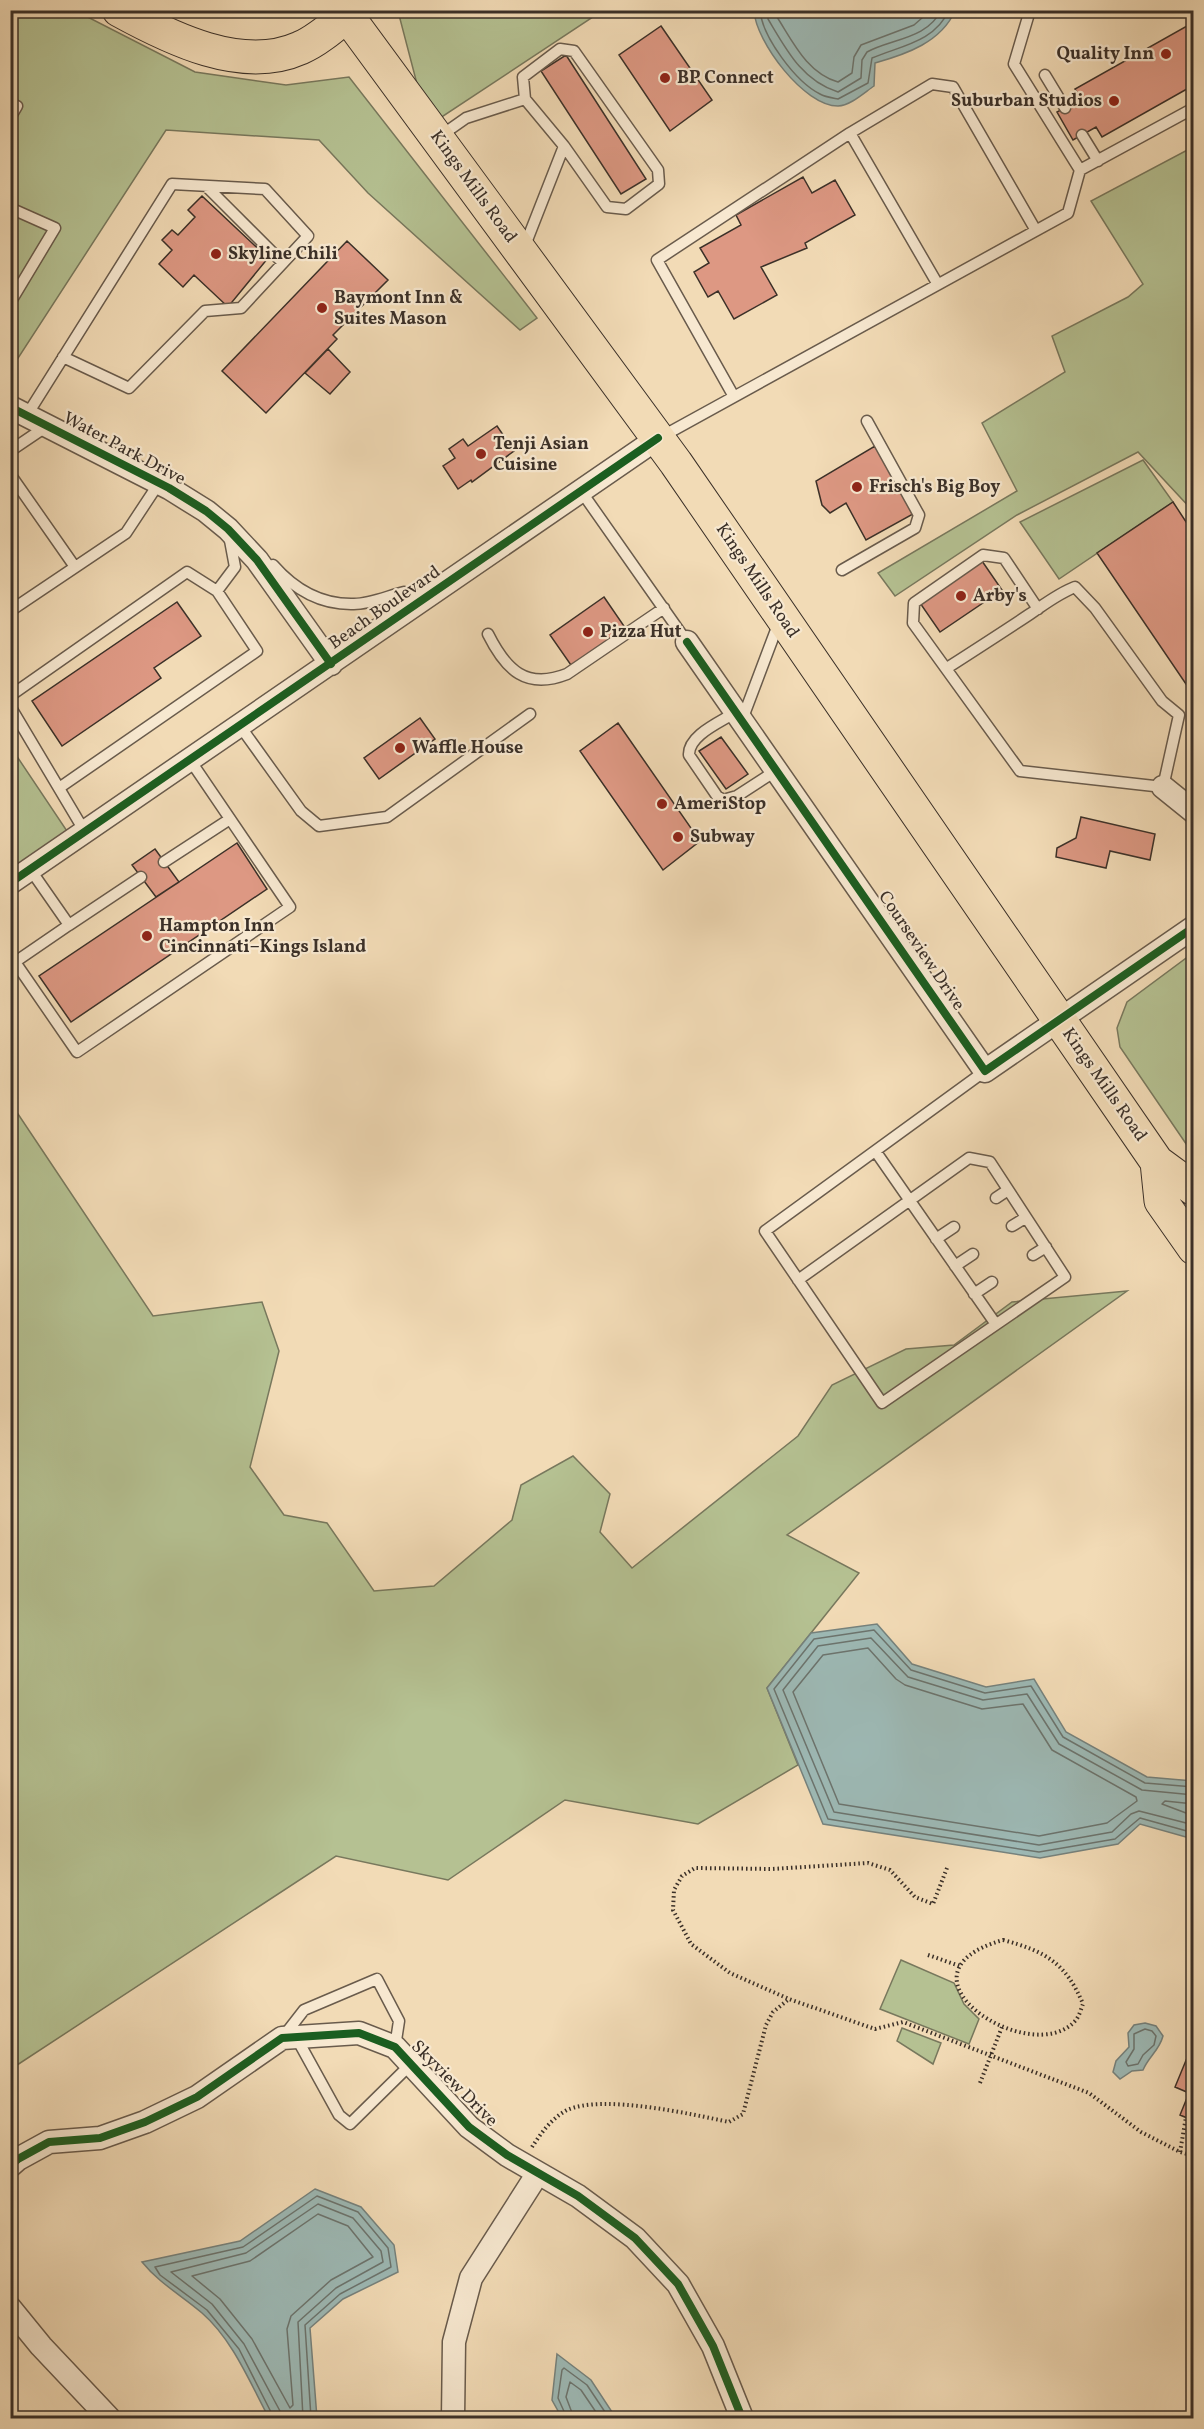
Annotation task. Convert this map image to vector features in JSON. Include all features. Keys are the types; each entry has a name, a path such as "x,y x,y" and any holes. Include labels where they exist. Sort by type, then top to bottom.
{"main road":[{"path":"119,10 176,38 210,50 245,56 274,55 302,47 348,12"},
{"name":"Kings Mills Road","path":"348,12 437,138 658,438 1157,1162 1194,1189"},
{"name":"Kings Mills Road","path":"1157,1162 1161,1201 1194,1248"}],"street":[{"name":"Water Park Drive","path":"19,411 159,483 206,511 228,529 257,560 331,664"},
{"name":"Beach Boulevard","path":"10,883 658,438"},
{"name":"Courseview Drive","path":"687,642 985,1071"},
{"path":"1163,787 1194,813"},
{"path":"985,1071 1194,927"},
{"name":"Skyview Drive","path":"289,2038 359,2033 395,2047 469,2127 529,2168 578,2196 636,2238 678,2284 712,2346 742,2418"},
{"path":"10,2166 49,2142 100,2138 177,2107 197,2097 289,2038"},
{"path":"453,2418 454,2342 471,2278 529,2168"},
{"path":"10,2308 41,2346 109,2418"}],"lane":[{"path":"658,438 1035,229 1068,213 1080,170 1014,64 1028,17 1025,10"},
{"path":"560,50 574,51 658,170 659,184 626,209 607,207 564,146 525,99 523,77 560,50"},
{"path":"1045,75 1065,108"},
{"path":"733,395 657,260 850,133 932,84 953,87 1035,229"},
{"path":"437,138 466,118 525,99"},
{"path":"10,104 16,106 10,118"},
{"path":"1080,170 1194,108"},
{"path":"850,133 937,283"},
{"path":"1082,135 1098,161"},
{"path":"522,254 564,146"},
{"path":"19,411 63,357 172,184 265,189 308,236 241,308 205,310 129,388 63,357"},
{"path":"206,186 283,263"},
{"path":"10,208 55,228 10,303"},
{"path":"842,570 915,528 919,515 867,421"},
{"path":"10,451 48,426"},
{"path":"10,474 75,567"},
{"path":"10,611 126,533 159,483"},
{"path":"581,491 687,642"},
{"path":"217,591 235,567 228,529"},
{"path":"228,529 267,558 290,585 322,601 355,604 404,592 421,601"},
{"path":"947,668 1038,609 1051,600 1075,587 1082,592 1162,701 1179,714 1163,787 1020,771 913,623 914,603 983,555 1004,558 1038,609"},
{"path":"10,696 187,572 217,591 257,651 59,788"},
{"path":"489,634 497,651 511,668 524,677 551,680 567,674 664,608"},
{"path":"777,770 736,796 723,800 717,796 689,755 689,748 694,740 739,716 781,616"},
{"path":"10,706 85,832"},
{"path":"240,726 301,811 319,826 387,816 530,714"},
{"path":"141,877 15,963 77,1052 290,907 190,760"},
{"path":"164,862 230,819"},
{"path":"30,869 69,925"},
{"path":"798,1280 969,1158 990,1162 1065,1277 995,1323 882,1403 798,1280 765,1231 985,1071"},
{"path":"876,1152 995,1323"},
{"path":"996,1198 1008,1190"},
{"path":"1012,1226 1026,1218"},
{"path":"936,1239 954,1227"},
{"path":"1033,1255 1046,1247"},
{"path":"955,1266 973,1254"},
{"path":"974,1294 992,1282"},
{"path":"395,2047 399,2021 376,1979 304,2010 289,2038 339,2115 350,2124 412,2063"}],"path":[{"path":"947,1868 933,1904 915,1897 890,1870 868,1863 772,1869 695,1868 682,1876 674,1890 673,1910 691,1944 730,1973 789,1999 875,2029 903,2022 1089,2093 1141,2132 1180,2152 1194,2156"},
{"path":"1003,1940 1028,1947 1056,1961 1074,1982 1083,2004 1075,2021 1055,2032 1029,2034 1002,2027 977,2014 962,1998 956,1976 964,1958 980,1947 1003,1940"},
{"path":"928,1955 960,1966"},
{"path":"529,2168 546,2126 567,2110 596,2104 670,2110 729,2122 743,2114 754,2079 766,2025 774,2012 789,1999"},
{"path":"980,2083 1002,2027"},
{"path":"1180,2152 1185,2137 1186,2117"}],"green space":[{"path":"404,10 602,11 428,126 399,15"},
{"path":"11,11 76,11 195,72 286,85 349,77 537,318 520,330 368,193 319,140 166,130 11,369"},
{"path":"1193,147 1193,511 1138,452 1017,515 895,596 878,573 1017,491 982,423 1065,372 1052,336 1128,297 1143,284 1091,201"},
{"path":"1143,460 1173,502 1059,579 1020,522"},
{"path":"10,746 73,840 10,883"},
{"path":"1193,953 1193,1154 1120,1047 1117,1028 1127,1002"},
{"path":"10,1102 153,1316 262,1302 279,1351 250,1467 284,1515 327,1523 374,1591 434,1586 512,1520 521,1485 573,1456 610,1494 600,1532 632,1568 798,1436 832,1385 906,1349 954,1345 1012,1302 1127,1291 787,1535 859,1573 767,1688 798,1765 698,1824 565,1800 448,1880 336,1856 11,2069"},
{"path":"901,1960 954,1983 964,2004 979,2019 969,2044 880,2009"},
{"path":"902,2028 941,2043 933,2064 897,2041"}],"water":[{"path":"754,10 955,11 949,22 932,39 911,51 875,63 874,86 852,101 838,106 811,96 784,70 763,39"},
{"path":"877,1624 912,1664 986,1687 1034,1679 1066,1732 1147,1777 1193,1781 1193,1839 1140,1824 1118,1844 1040,1858 823,1824 767,1688 811,1633"},
{"path":"1145,2023 1156,2026 1163,2036 1161,2041 1143,2070 1132,2071 1120,2079 1113,2072 1116,2061 1129,2047 1128,2033 1134,2025"},
{"path":"315,2189 361,2207 394,2245 398,2272 343,2299 310,2328 317,2418 269,2418 240,2362 223,2336 202,2313 163,2283 142,2262 240,2241"},
{"path":"557,2354 591,2380 616,2418 562,2418 552,2400"}],"building":[{"name":"Quality Inn","path":"1194,22 1194,85 1102,137 1096,127 1073,140 1057,112 1081,99 1075,89"},
{"name":"BP Connect","path":"661,26 712,100 670,131 619,55"},
{"path":"566,55 646,179 621,194 541,71"},
{"path":"803,177 812,193 835,180 855,215 805,243 807,248 761,267 777,295 734,319 718,291 708,297 694,272 709,263 700,248 741,225 736,215"},
{"name":"Skyline Chili","path":"202,196 268,258 228,307 194,275 183,287 159,264 172,250 162,240 172,230 178,235 195,217 188,210"},
{"name":"Baymont Inn & Suites Mason","path":"347,241 388,280 333,335 337,339 266,413 222,371"},
{"path":"328,349 350,372 330,394 305,373"},
{"name":"Tenji Asian Cuisine","path":"497,426 514,451 472,482 471,480 458,489 443,466 455,458 449,449 463,439 468,446"},
{"name":"Frisch's Big Boy","path":"875,446 913,514 866,540 846,503 830,513 822,505 816,481"},
{"path":"1173,502 1194,534 1194,687 1188,687 1097,553"},
{"name":"Arby's","path":"982,561 1002,590 940,632 920,603"},
{"name":"Pizza Hut","path":"604,597 626,629 573,668 550,635"},
{"path":"177,602 201,636 154,668 161,678 62,746 32,701"},
{"name":"Waffle House","path":"420,718 435,739 379,779 364,758"},
{"path":"618,723 700,841 663,870 580,751"},
{"path":"721,737 748,774 726,789 699,751"},
{"path":"1081,817 1155,834 1150,860 1110,851 1106,868 1056,857 1057,848 1076,838"},
{"name":"Hampton Inn Cincinnati–Kings Island","path":"237,843 267,889 71,1022 39,976"},
{"path":"155,849 179,882 156,897 132,865"},
{"path":"1194,2041 1194,2131 1188,2129 1192,2120 1180,2115 1189,2093 1175,2087"}],"cycle path":[{"path":"10,407 169,488 206,511 228,529 257,560 331,664"},
{"path":"10,883 658,438"},
{"path":"687,642 985,1071 1194,927"},
{"path":"10,2166 49,2142 100,2138 145,2122 197,2097 282,2038 359,2033 395,2047 469,2127 507,2155 578,2196 635,2238 678,2284 713,2346 742,2418"}],"place":[{"name":"Quality Inn","path":"1166,54"},
{"name":"BP Connect","path":"665,78"},
{"name":"Suburban Studios","path":"1114,101"},
{"name":"Skyline Chili","path":"216,254"},
{"name":"Baymont Inn & Suites Mason","path":"322,308"},
{"name":"Tenji Asian Cuisine","path":"481,454"},
{"name":"Frisch's Big Boy","path":"857,487"},
{"name":"Arby's","path":"961,596"},
{"name":"Pizza Hut","path":"588,632"},
{"name":"Waffle House","path":"400,748"},
{"name":"AmeriStop","path":"662,804"},
{"name":"Subway","path":"678,837"},
{"name":"Hampton Inn Cincinnati–Kings Island","path":"147,936"}]}
